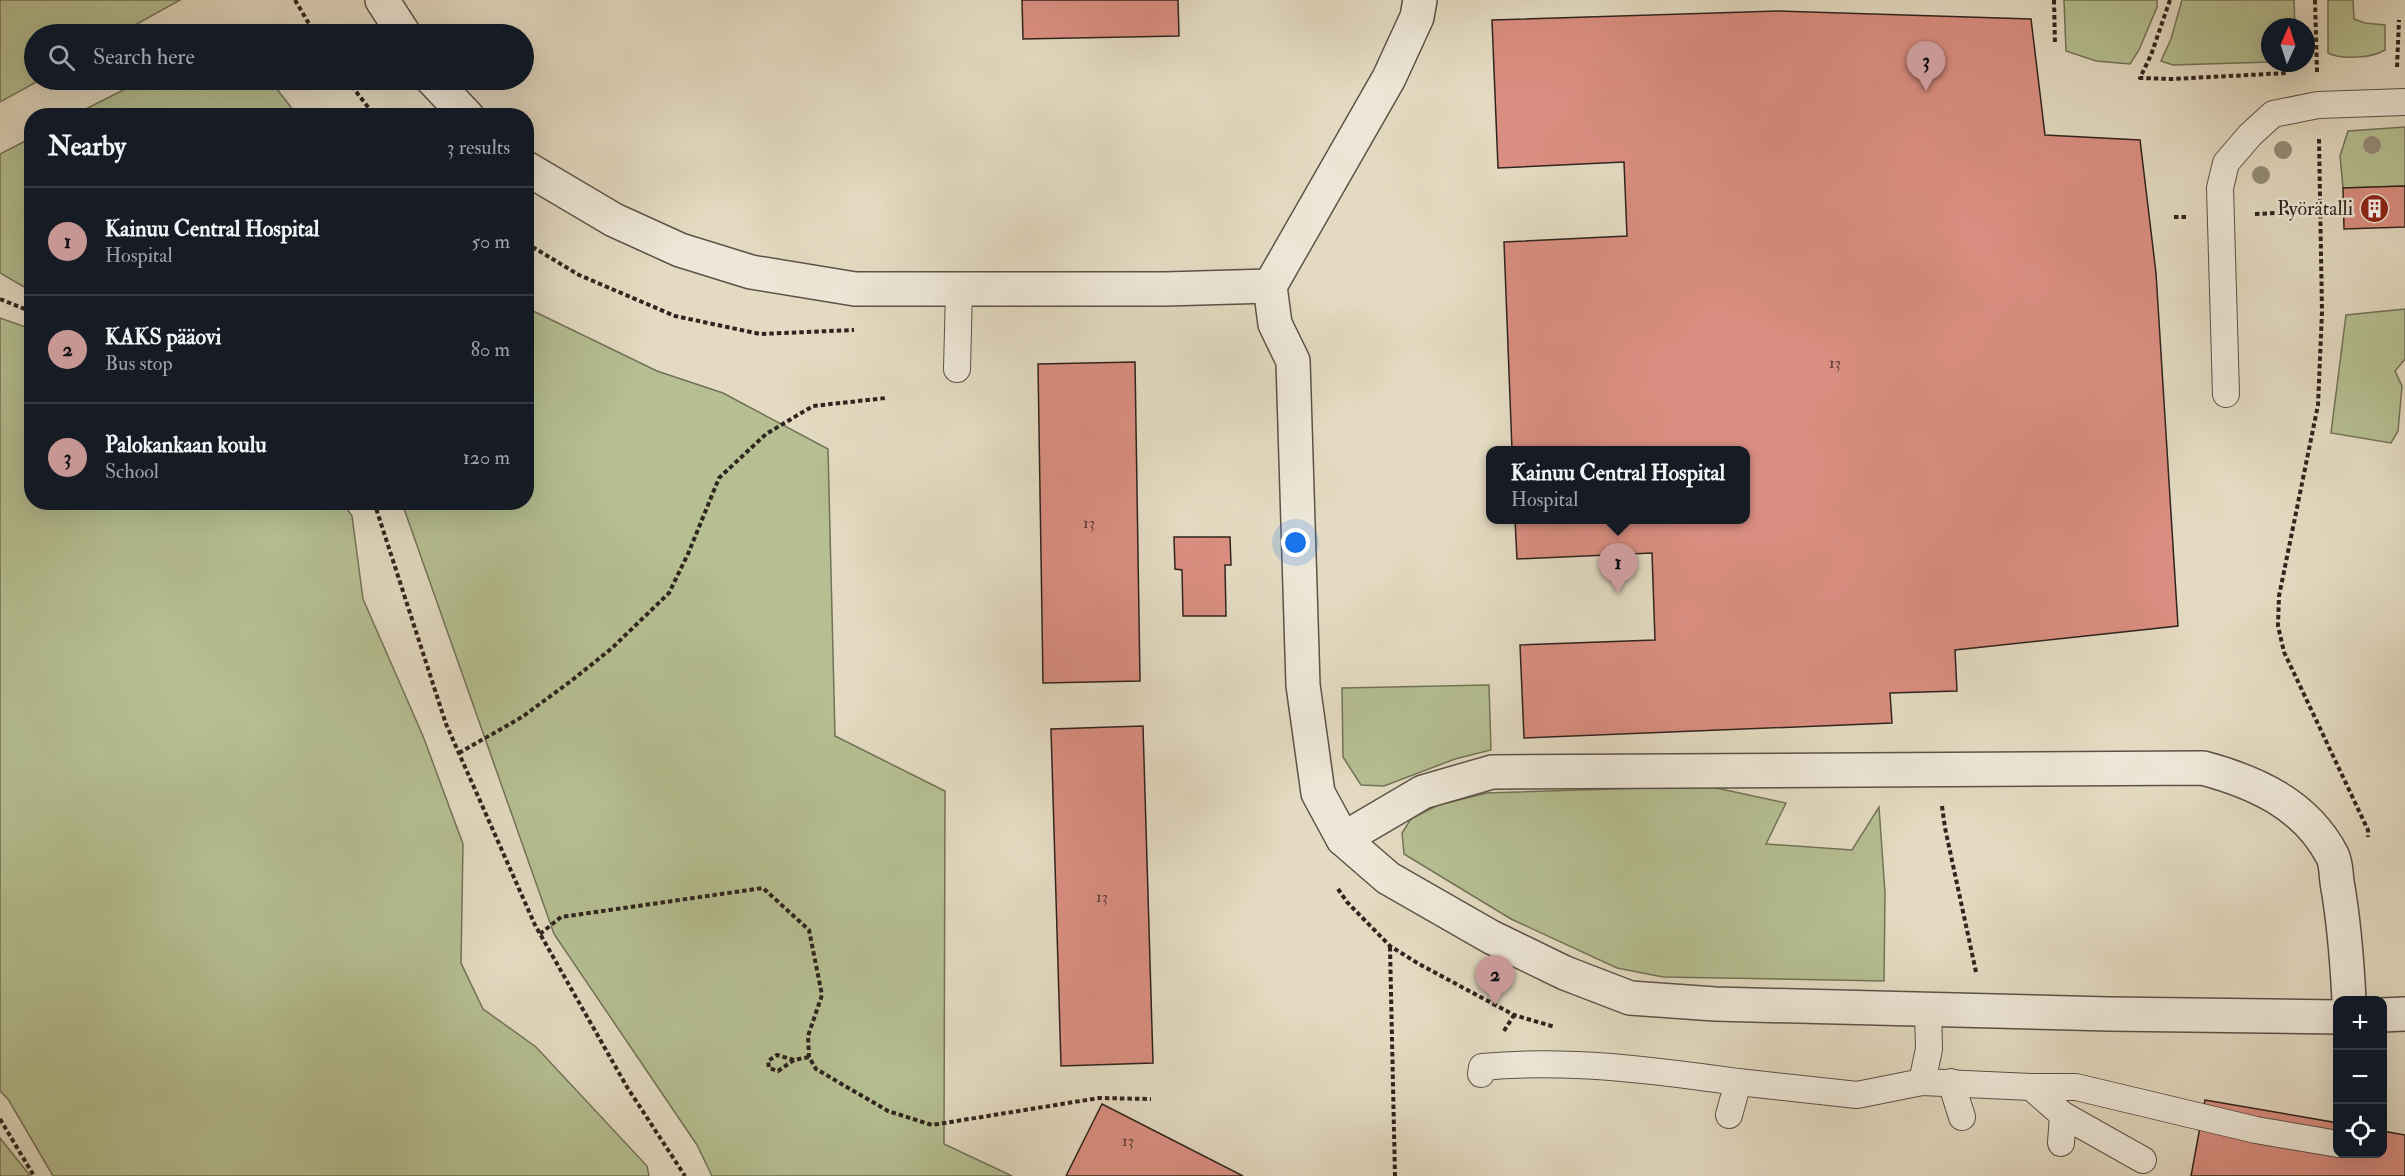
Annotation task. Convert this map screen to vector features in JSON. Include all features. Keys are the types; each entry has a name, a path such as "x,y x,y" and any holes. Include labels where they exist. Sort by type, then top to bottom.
{"street":[{"path":"382,0 398,24"},
{"path":"1420,0 1417,17 1389,78 1270,286 1275,324 1293,361 1305,696 1318,793 1343,839 1388,878 1491,937 1565,973 1630,998 1715,1004 2333,1017"},
{"path":"442,90 459,108"},
{"path":"534,173 614,220 680,250 751,272 855,289 1165,289 1270,286"},
{"path":"1343,839 1423,792 1492,772 2203,768 2239,778 2280,798 2309,822 2333,856 2344,918 2349,996"},
{"path":"2387,1015 2405,1014"}],"lane":[{"path":"2226,394 2220,188 2226,163 2250,135 2273,114 2318,105 2405,102"},
{"path":"957,369 958,290"},
{"path":"1922,1082 1929,1049 1928,1009"},
{"path":"1481,1074 1482,1067 1530,1063 1592,1065 1857,1095 1922,1082 2076,1087 2256,1130 2333,1143"},
{"path":"1729,1115 1738,1082"},
{"path":"1951,1082 1962,1117"},
{"path":"2031,1087 2063,1115 2143,1160"},
{"path":"2061,1143 2063,1115"}],"path":[{"path":"295,0 309,24"},
{"path":"2054,0 2055,45"},
{"path":"2170,0 2151,55 2140,78 2172,79 2295,73"},
{"path":"2315,0 2322,312 2318,405 2279,596 2278,626 2284,652 2368,830 2368,842"},
{"path":"2397,67 2399,20"},
{"path":"355,90 369,108"},
{"path":"0,299 24,309"},
{"path":"459,753 522,717 571,681 611,650 669,593 688,554 718,478 766,434 813,406 886,398"},
{"path":"377,510 446,724 540,934 627,1087 685,1176"},
{"path":"540,934 561,916 764,888 809,930 822,995 808,1036 809,1057 816,1069 888,1111 933,1125 1099,1098 1151,1099"},
{"path":"1390,946 1395,1176"},
{"path":"794,1060 777,1055 768,1061 769,1068 778,1071 794,1060 809,1057"},
{"path":"0,1119 34,1176"}],"green space":[{"path":"0,0 180,0 137,24 24,24 24,89 0,102"},
{"path":"2064,0 2157,0 2157,7 2139,50 2130,64 2096,61 2066,51"},
{"path":"2182,0 2294,0 2295,18 2261,18 2261,62 2173,65 2161,61 2171,39"},
{"path":"2328,0 2353,0 2354,19 2365,23 2385,25 2385,50 2373,55 2357,57 2341,57 2328,53"},
{"path":"123,90 278,90 292,108 88,108"},
{"path":"2405,127 2405,186 2343,188 2340,156 2348,131"},
{"path":"24,142 24,287 0,273 0,154"},
{"path":"2405,309 2405,359 2395,371 2402,386 2398,431 2391,443 2331,433 2346,315"},
{"path":"534,311 657,371 723,393 828,449 835,736 945,791 944,1144 1012,1176 712,1176 697,1145 554,934 404,510 534,510"},
{"path":"0,318 24,327 24,510 348,510 352,516 363,599 423,736 463,844 461,963 483,1009 536,1047 647,1166 649,1176 53,1176 8,1099 0,1091"},
{"path":"1489,685 1491,750 1455,759 1384,786 1361,785 1343,757 1342,688"},
{"path":"1707,786 1786,803 1766,844 1852,850 1879,807 1885,893 1884,981 1663,977 1617,968 1511,919 1404,854 1402,833 1411,819 1438,805 1487,793"},
{"path":"0,1138 28,1173 30,1176 0,1176"}],"building":[{"path":"1022,0 1178,0 1179,36 1023,39"},
{"path":"1778,11 2031,19 2045,135 2140,140 2156,273 2178,626 1955,650 1957,691 1890,693 1892,723 1524,738 1520,645 1655,640 1652,553 1517,559 1515,524 1750,524 1750,446 1512,446 1504,242 1627,236 1624,162 1498,168 1492,20"},
{"name":"Pyörätalli","path":"2405,186 2405,227 2344,229 2343,188"},
{"path":"1135,362 1140,681 1043,683 1038,364"},
{"path":"1174,537 1230,537 1231,565 1225,565 1226,616 1183,616 1182,570 1175,569"},
{"path":"1143,726 1153,1063 1061,1066 1051,729"},
{"path":"2205,1100 2333,1122 2333,1158 2387,1158 2387,1132 2405,1135 2405,1176 2191,1176"},
{"path":"1102,1104 1243,1176 1066,1176"}],"place":[{"name":"Palokankaan koulu","path":"1926,91"},
{"name":"Pyörätalli","path":"2374,208"},
{"name":"Kainuu Central Hospital","path":"1618,593"},
{"name":"KAKS pääovi","path":"1495,1005"}]}
